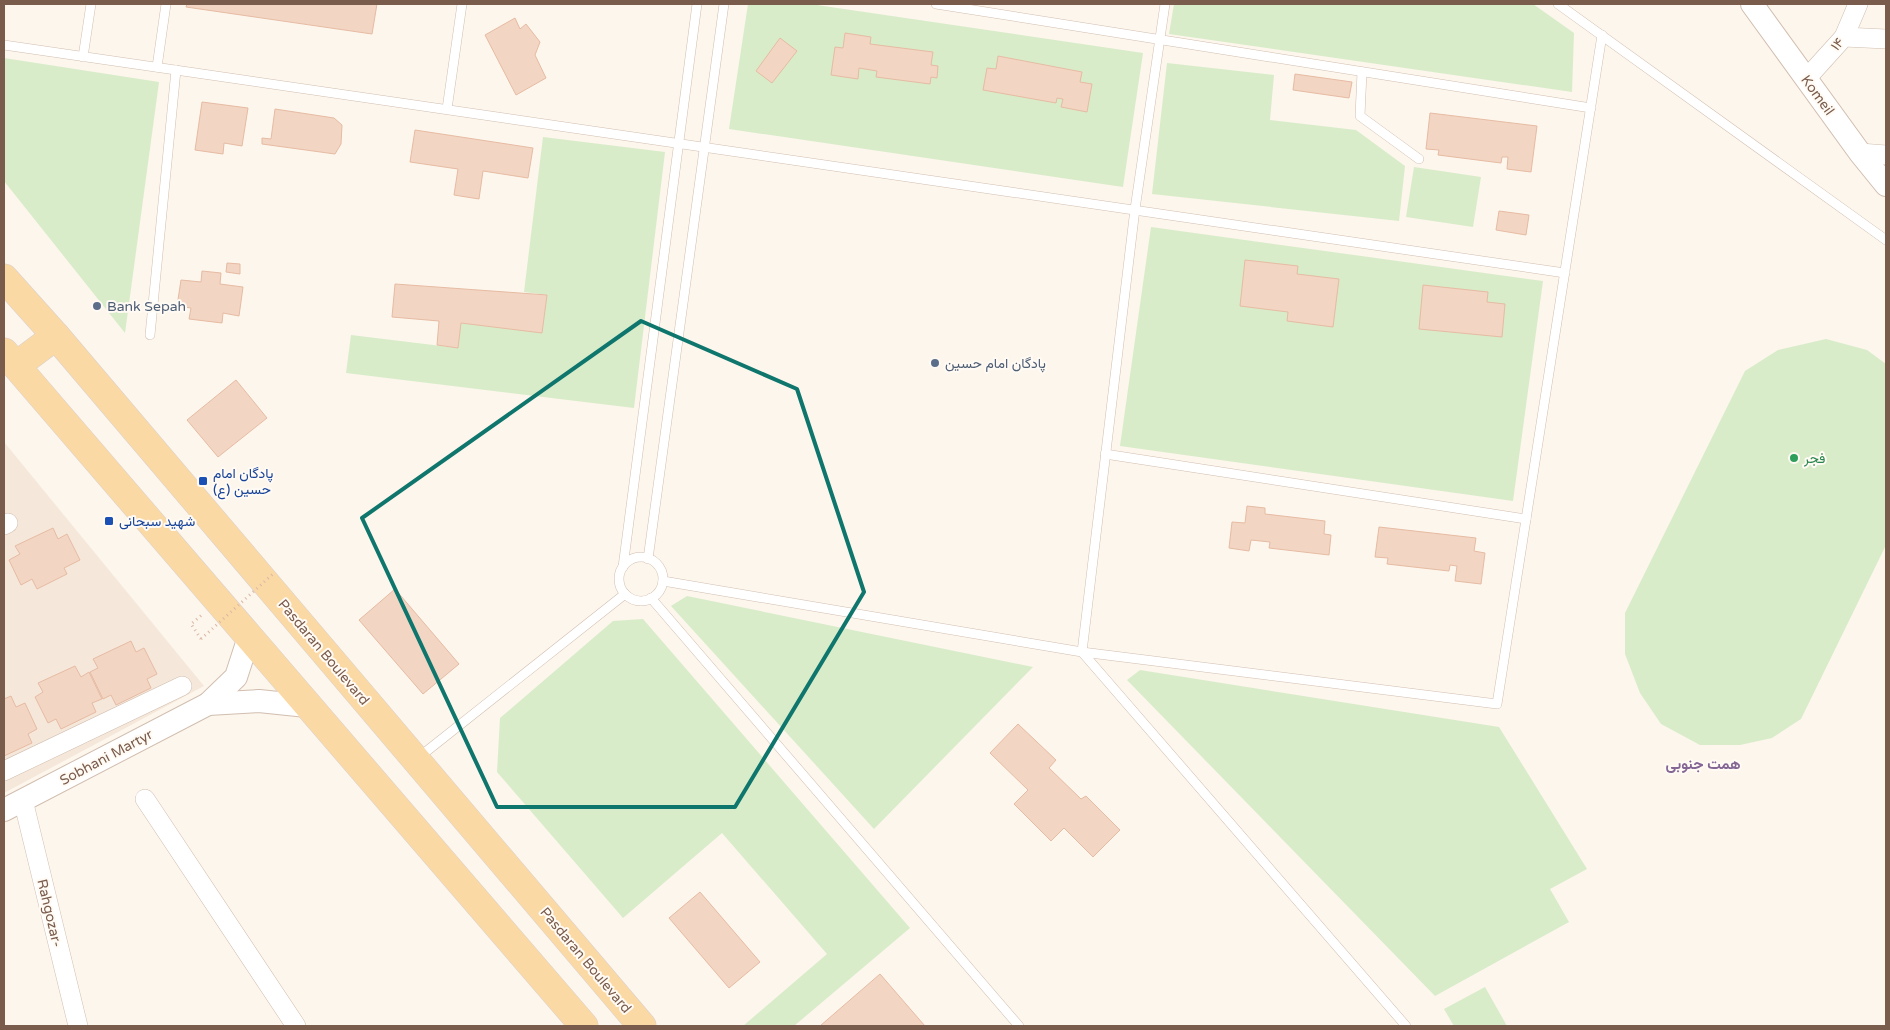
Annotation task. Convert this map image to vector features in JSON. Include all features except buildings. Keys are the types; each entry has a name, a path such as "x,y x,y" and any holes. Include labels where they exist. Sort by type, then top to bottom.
{"main road":[{"name":"Pasdaran Boulevard","path":"4,278 56,336 642,1026"},
{"path":"56,336 10,358 307,706 584,1026"}],"street":[{"name":"Komeil","path":"1752,4 1860,153 1886,184"},
{"name":"۱۴","path":"1806,79 1844,37 1858,4"},
{"path":"1844,37 1886,39"},
{"path":"1860,153 1886,155"},
{"path":"208,704 236,677 249,637"},
{"path":"4,771 182,686"},
{"path":"208,704 259,701 307,706"},
{"name":"Sobhani Martyr","path":"4,810 208,704"},
{"path":"145,799 296,1026"},
{"name":"Rahgozar-","path":"24,800 78,1026"}],"lane":[{"path":"83,57 92,4"},
{"path":"157,67 166,4"},
{"path":"447,109 462,4"},
{"path":"623,567 627,562 634,559 641,557 648,559 659,567 662,581 661,588 651,598 637,600 625,594 619,581 623,567 697,4"},
{"path":"648,559 724,4"},
{"path":"936,4 1590,108"},
{"path":"1165,4 1135,210 1082,652 1403,1025"},
{"path":"1558,4 1886,240"},
{"path":"662,581 1082,652 1497,704 1602,35"},
{"path":"4,45 1565,273"},
{"path":"150,334 176,70"},
{"path":"1362,72 1360,116 1419,159"},
{"path":"1106,454 1526,519"},
{"path":"416,760 625,594"},
{"path":"651,598 1018,1026"}],"path":[{"path":"191,624 201,639 274,572"}],"highlighted area":[{"path":"641,321 797,389 864,592 735,807 497,807 362,518"}],"shaded area":[{"path":"4,442 204,686 4,793"}],"green space":[{"path":"748,4 810,4 1143,53 1123,187 729,129"},
{"path":"1174,4 1533,4 1574,33 1572,92 1169,34"},
{"path":"4,58 159,82 125,333 4,181"},
{"path":"1167,63 1274,75 1270,120 1356,130 1405,166 1399,221 1152,194"},
{"path":"543,137 665,152 634,408 346,373 351,335 458,348 461,323 542,332 547,295 524,292"},
{"path":"1414,167 1481,177 1473,227 1406,217"},
{"path":"1151,227 1543,281 1513,501 1120,446"},
{"name":"فجر","path":"1826,339 1867,350 1886,364 1886,545 1801,719 1772,738 1740,745 1700,745 1661,724 1640,693 1625,654 1625,613 1745,371 1778,350"},
{"path":"687,596 1033,667 874,829 671,606"},
{"path":"643,619 910,928 794,1026 743,1026 827,954 722,833 623,918 497,772 500,718 613,621"},
{"path":"1140,670 1499,727 1587,869 1550,889 1569,922 1435,996 1127,680"},
{"path":"1485,987 1507,1026 1454,1026 1444,1009"}],"place":[{"name":"Bank Sepah","path":"97,306"},
{"name":"پادگان امام حسین","path":"935,363"},
{"name":"فجر","path":"1794,458"},
{"name":"پادگان امام حسین (ع)","path":"203,481"},
{"name":"شهید سبحانی","path":"109,521"}],"district":[{"name":"همت جنوبی","path":"1703,764"}]}
